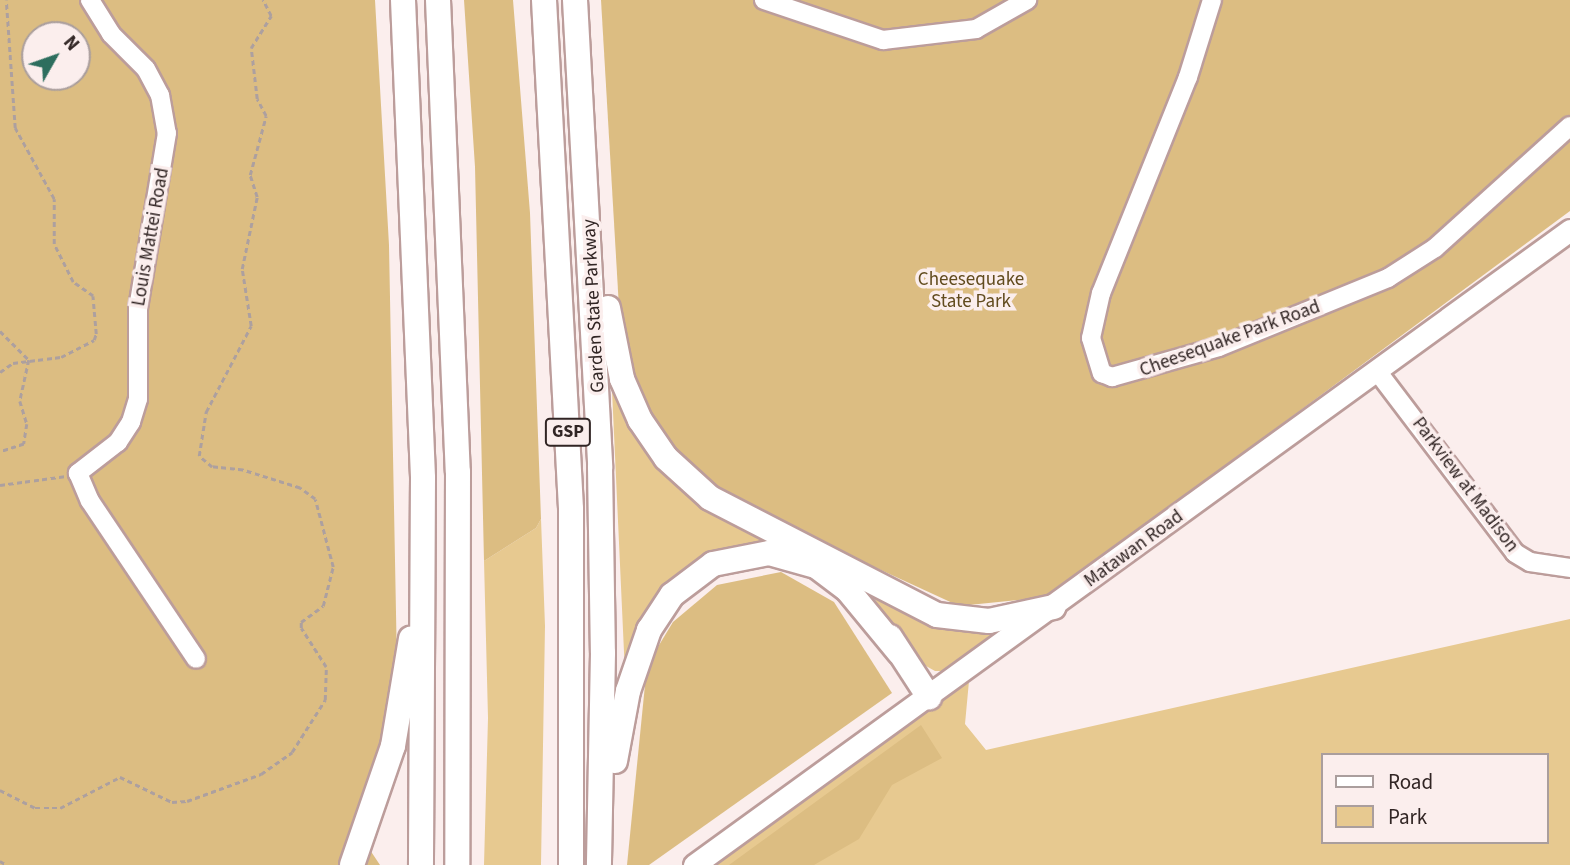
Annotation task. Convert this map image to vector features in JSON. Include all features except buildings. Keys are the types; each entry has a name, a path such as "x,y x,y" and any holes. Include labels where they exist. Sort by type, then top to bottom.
{"highway":[{"path":"403,0 418,277 425,565 421,865"},
{"path":"438,0 458,472 457,865"},
{"name":"Garden State Parkway","path":"544,0 571,509 570,865"},
{"name":"Garden State Parkway","path":"575,0 588,183 602,559 599,853"},
{"path":"588,183 618,363 651,439 676,469 710,498 916,606 958,620 1001,620 1054,607"},
{"path":"599,853 638,657 664,605 701,570 755,554 804,561 837,580 899,652"},
{"path":"352,865 396,737 425,565"},
{"path":"841,568 863,593 929,696"}],"main road":[{"name":"Matawan Road","path":"694,865 1054,607 1570,230"}],"street":[{"name":"Louis Mattei Road","path":"78,473 118,442 131,422 138,399 138,308 167,133 160,95 146,69 111,34 90,0"},
{"path":"764,0 883,40 976,29 1027,0"},
{"name":"Cheesequake Park Road","path":"1212,0 1188,77 1101,293 1091,338 1102,373 1112,377 1219,347 1388,278 1435,248 1570,126"},
{"name":"Parkview at Madison","path":"1377,371 1506,544 1530,562 1570,568"},
{"path":"78,473 90,501 196,659"}],"path":[{"path":"0,372 13,363 61,357 94,340 96,334 93,296 73,282 54,243 54,199 15,128 6,0"},
{"path":"0,790 36,808 60,808 120,777 172,802 187,801 261,774 292,752 325,699 326,667 301,628 301,622 323,606 333,567 315,499 300,488 243,470 212,467 199,456 206,412 251,326 242,269 257,197 250,176 266,116 257,99 251,48 271,16 263,0"},
{"path":"0,331 29,360"},
{"path":"0,452 24,444 27,424 20,401 29,360"},
{"path":"0,485 78,473"},
{"path":"0,861 7,865"}],"green space":[{"path":"0,0 375,0 389,245 397,665 370,850 380,865 0,865"},
{"path":"464,0 513,0 530,213 541,519 536,528 484,561 475,167"},
{"name":"Cheesequake State Park","path":"601,0 1570,0 1570,211 1048,597 959,606 714,493 637,406 622,359"},
{"path":"611,368 635,421 814,560 707,562 625,674"},
{"path":"541,519 545,626 541,865 484,865 488,718 484,561 536,528"},
{"path":"781,572 834,602 892,693 649,865 627,865 647,665 673,622 717,585"},
{"path":"871,594 1013,625 945,671 935,671 917,661"},
{"path":"1570,619 1570,865 716,865 969,681 965,724 986,750"},
{"path":"921,725 942,758 892,785 859,839 814,865 729,865"}]}
